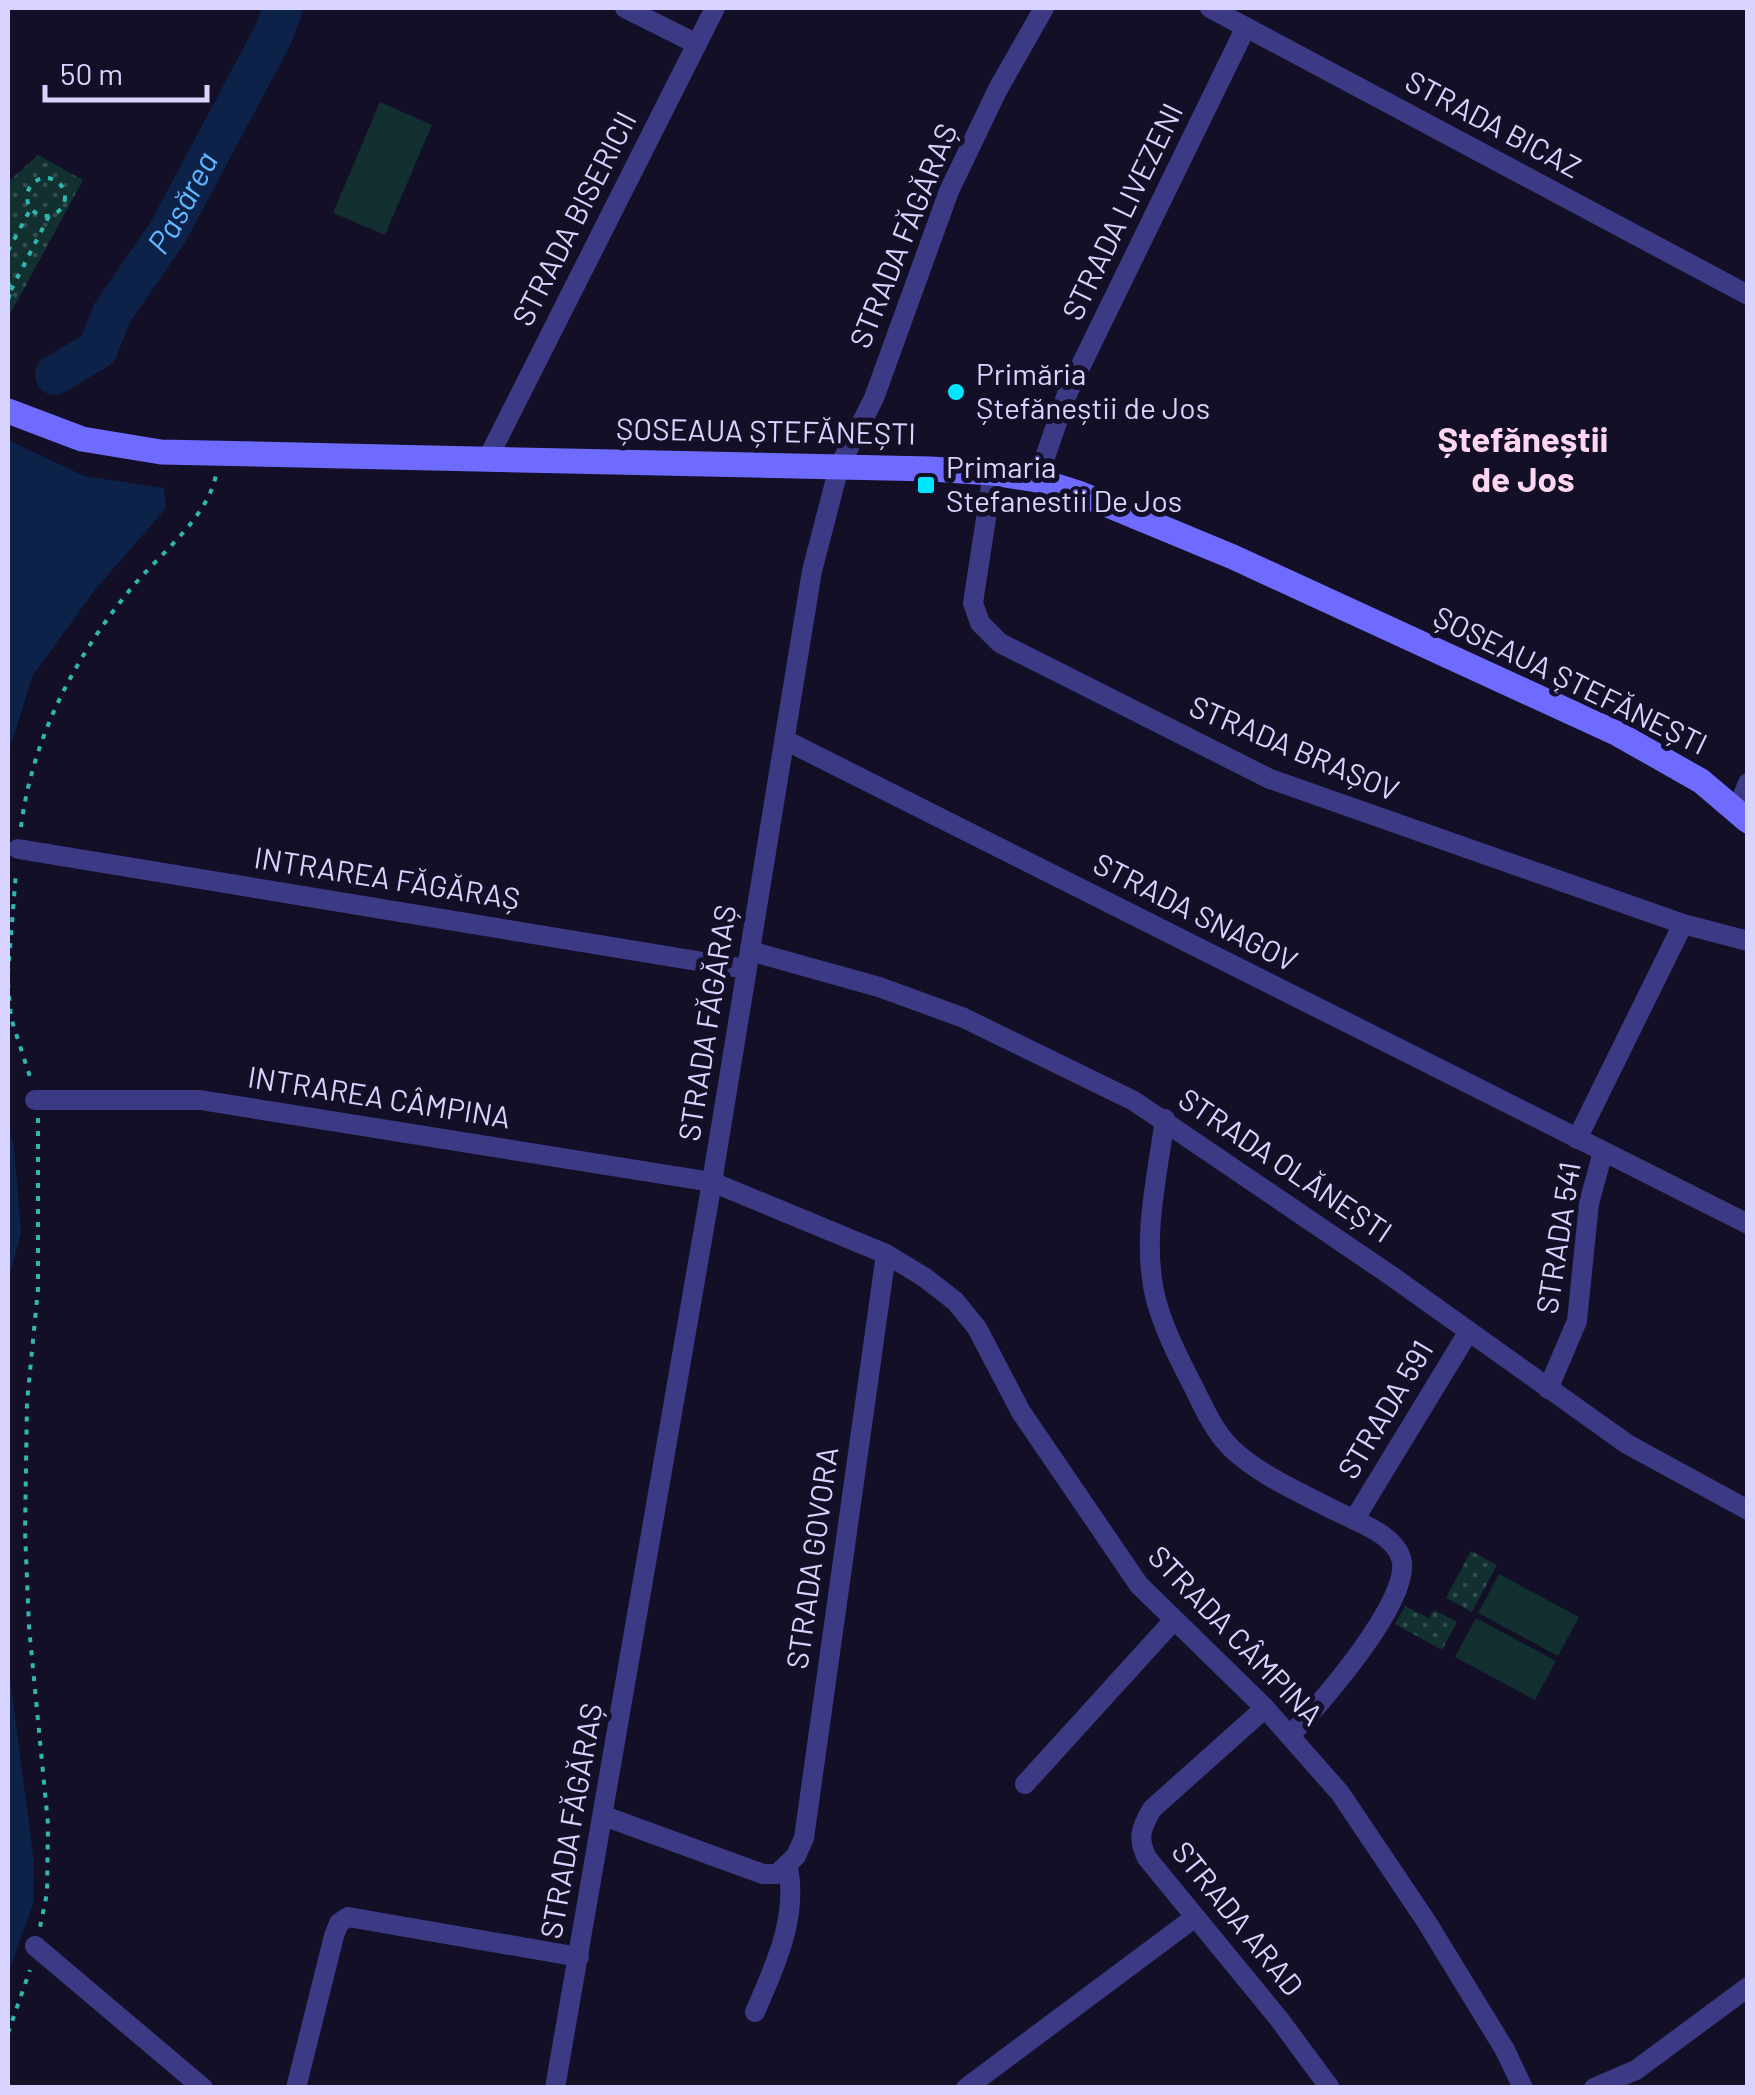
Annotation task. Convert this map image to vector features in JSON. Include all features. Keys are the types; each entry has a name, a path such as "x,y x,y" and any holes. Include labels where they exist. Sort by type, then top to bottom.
{"main road":[{"name":"ȘOSEAUA ȘTEFĂNEȘTI","path":"8,411 82,439 130,448 220,455 839,467 993,473 1036,480 1081,494 1233,557 1556,705 1660,756 1701,781 1742,816"}],"street":[{"path":"625,8 697,44"},
{"name":"STRADA BISERICII","path":"488,458 715,8"},
{"name":"STRADA FĂGĂRAȘ","path":"556,2088 712,1182 812,570 839,467 874,398 949,191 998,89 1044,8"},
{"name":"STRADA BICAZ","path":"1210,8 1748,295"},
{"name":"STRADA LIVEZENI","path":"1036,480 1068,394 1246,27"},
{"name":"STRADA BRAȘOV","path":"993,473 974,603 980,623 1000,643 1270,779 1683,924 1748,941"},
{"name":"STRADA SNAGOV","path":"786,742 1748,1224"},
{"path":"1742,816 1748,783"},
{"name":"INTRAREA FĂGĂRAȘ","path":"18,849 748,960"},
{"path":"1578,1139 1683,924"},
{"name":"STRADA OLĂNEȘTI","path":"748,960 879,988 964,1018 1097,1080 1165,1119 1627,1444 1748,1510"},
{"name":"INTRAREA CÂMPINA","path":"35,1100 200,1100 712,1182"},
{"path":"1165,1119 1150,1268 1165,1330 1217,1432 1259,1468 1392,1544 1401,1558 1402,1568 1387,1609 1338,1683 1290,1735"},
{"name":"STRADA 541","path":"1548,1388 1577,1321 1588,1203 1603,1152"},
{"name":"STRADA CÂMPINA","path":"712,1182 886,1254 955,1301 978,1328 1022,1412 1082,1506 1139,1585 1265,1708 1340,1793 1505,2050 1523,2088"},
{"name":"STRADA GOVORA","path":"755,2012 787,1927 792,1887 788,1867 804,1838 886,1254"},
{"name":"STRADA 591","path":"1354,1520 1470,1331"},
{"path":"1025,1784 1174,1620"},
{"name":"STRADA ARAD","path":"1265,1708 1152,1810 1142,1826 1139,1841 1147,1858 1279,2019 1330,2088"},
{"path":"604,1816 762,1874 777,1874 788,1867"},
{"path":"296,2088 334,1936 339,1923 348,1917 579,1957"},
{"path":"966,2088 1194,1918"},
{"path":"36,1946 202,2088"},
{"path":"1594,2088 1636,2070 1748,1986"},
{"path":"1636,2070 1650,2088"}],"path":[{"path":"8,300 50,216 61,210 66,198 62,186 52,178 40,179 30,186 27,198 37,214 50,216"},
{"path":"8,250 30,208"},
{"path":"8,282 10,290"},
{"path":"8,974 18,849 40,739 64,689 132,587 182,533 214,487 220,455"},
{"path":"8,983 11,1018 27,1060 35,1100 38,1289 27,1402 25,1531 29,1627 48,1824 47,1893 30,1970 8,2034"}],"green space":[{"path":"380,102 432,125 385,235 333,213"},
{"path":"38,155 83,180 8,318 8,182"},
{"path":"1471,1551 1497,1565 1472,1612 1446,1598"},
{"path":"1499,1574 1579,1617 1558,1656 1478,1613"},
{"path":"1405,1606 1429,1618 1434,1610 1457,1622 1442,1650 1395,1624"},
{"path":"1476,1618 1556,1661 1535,1700 1455,1657"}],"water":[{"path":"8,440 84,476 164,488 166,508 95,590 33,675 8,754"},
{"path":"8,1123 14,1147 21,1233 8,1281"},
{"path":"8,1663 34,1863 33,1904 8,1974"}],"waterway":[{"name":"Pasărea","path":"55,375 98,349 112,313 168,232 274,33 283,8"}],"place":[{"name":"Primăria Ștefăneștii de Jos","path":"956,392"},
{"name":"Primaria Stefanestii De Jos","path":"926,485"}],"district":[{"name":"Ștefăneștii de Jos","path":"1523,460"}]}
